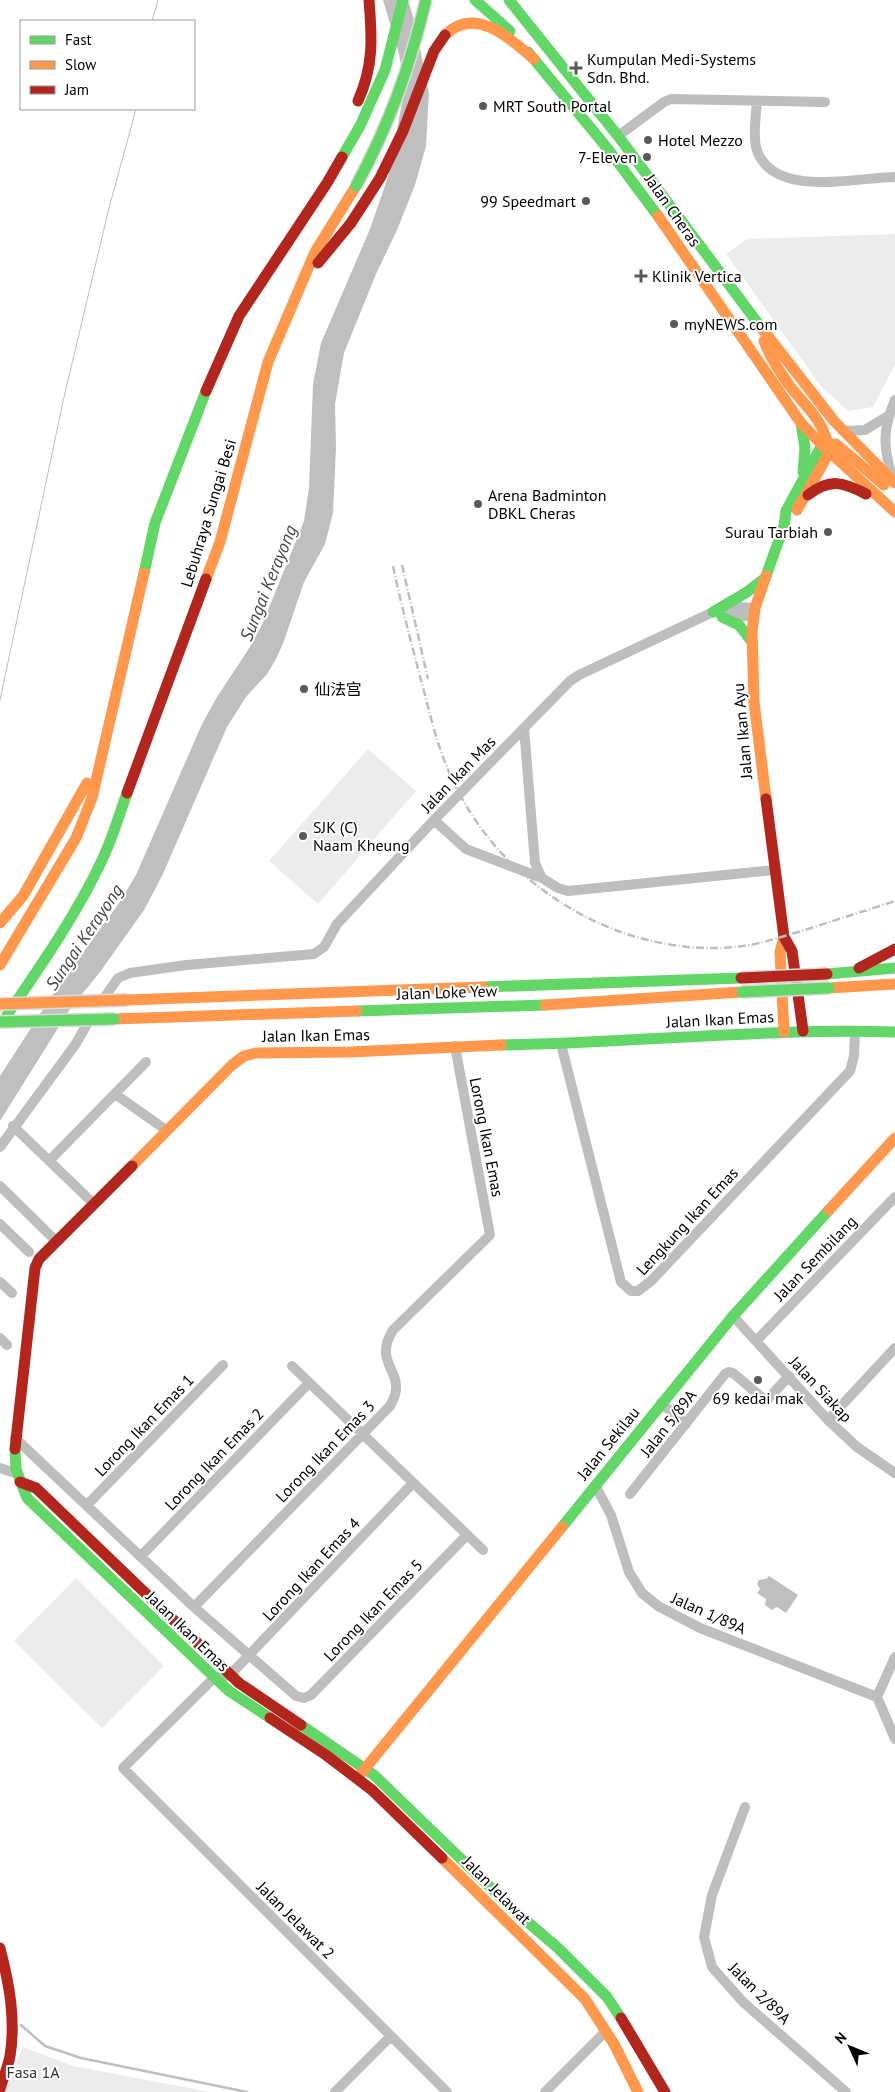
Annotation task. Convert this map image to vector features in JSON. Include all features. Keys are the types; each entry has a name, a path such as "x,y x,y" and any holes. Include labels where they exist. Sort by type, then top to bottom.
{"main road":[{"path":"353,113 361,95 373,56 369,0"},
{"path":"0,966 76,838 92,798 155,523 194,418 240,316 327,183 360,126 385,70 403,0"},
{"name":"Lebuhraya Sungai Besi","path":"0,1023 65,928 90,886 104,856 220,542 268,362 315,252 356,186 378,145 397,100 416,42 426,0"},
{"name":"Jalan Cheras","path":"475,0 514,34 608,149 651,206 801,423 895,512"},
{"path":"490,0 514,34"},
{"name":"Jalan Cheras","path":"509,0 618,136 758,323 844,431 894,482"},
{"path":"303,278 339,240 370,192 401,136 439,42 453,29 470,24 487,24 496,27 534,59"},
{"path":"295,231 345,129"},
{"path":"758,323 766,348 788,384 820,422 827,447 836,444 842,448 895,493"},
{"path":"801,423 805,458 801,480"},
{"name":"Jalan Ikan Ayu","path":"803,1031 792,951 784,937 774,870 754,702 752,642 755,612 784,526 786,511 801,480 827,447"},
{"name":"Jalan Ikan Ayu","path":"784,526 795,515 827,447"},
{"path":"803,499 816,488 840,482 852,486 885,504"},
{"path":"752,642 739,625 717,614 766,577"},
{"path":"0,922 28,888 103,752"},
{"name":"Jalan Ikan Ayu","path":"784,937 780,952 784,1032"},
{"path":"851,972 895,949"},
{"path":"851,972 895,961"},
{"path":"851,972 895,968"},
{"name":"Jalan Loke Yew","path":"0,1004 741,978 851,972"},
{"name":"Jalan Loke Yew","path":"0,1023 543,1005 895,984"},
{"path":"800,1009 808,1020 828,1030"},
{"path":"751,1033 767,1026 784,1010"},
{"name":"Jalan Ikan Emas","path":"357,1778 229,1691 27,1498 18,1478 15,1438 35,1268 39,1259 232,1065 244,1056 256,1052 350,1052 455,1046 561,1044 828,1030 895,1032"},
{"name":"Jalan Sekilau","path":"357,1778 733,1316 895,1138"},
{"name":"Jalan Ikan Emas","path":"18,1478 36,1488 230,1675 365,1768"},
{"name":"Jalan Jelawat","path":"365,1768 386,1785 516,1912 558,1948 607,1997 634,2037 665,2092"},
{"name":"Jalan Jelawat","path":"357,1778 376,1794 585,2000 618,2051 638,2092"},
{"path":"0,1948 9,1979 12,2004 10,2056 0,2090"},
{"path":"606,2031 610,2027 611,2020 607,1997"},
{"path":"606,2031 619,2030 634,2037"}],"street":[{"path":"618,136 664,102 671,99 825,102"},
{"path":"757,101 756,146 761,158 771,169 785,178 835,183 892,176"},
{"path":"894,482 884,446 888,416 895,400"},
{"path":"844,431 865,430 888,416"},
{"name":"Jalan Ikan Mas","path":"0,1147 75,1045 118,978 130,973 186,965 314,954 324,947 337,924 434,820 570,681 578,675 700,619 738,607 755,612"},
{"path":"524,728 529,769 535,863 542,878"},
{"path":"434,820 466,849 542,878 558,888 568,891 774,870"},
{"name":"Lengkung Ikan Emas","path":"561,1044 621,1282 631,1290 638,1291 651,1282 850,1071 854,1056 855,1031"},
{"name":"Lorong Ikan Emas","path":"455,1046 490,1235"},
{"path":"49,1161 146,1062"},
{"path":"115,1094 166,1130"},
{"path":"14,1126 93,1204"},
{"path":"1,1189 56,1241"},
{"name":"Jalan Sembilang","path":"756,1341 895,1197"},
{"path":"0,1224 29,1252"},
{"name":"Lorong Ikan Emas 3","path":"194,1607 390,1406 396,1394 395,1382 386,1355 386,1342 393,1330 490,1235"},
{"path":"0,1282 12,1293"},
{"name":"Jalan Siakap","path":"733,1316 828,1420 857,1447 895,1472"},
{"path":"828,1420 895,1348"},
{"name":"Lorong Ikan Emas 1","path":"87,1505 223,1365"},
{"path":"292,1366 483,1550"},
{"name":"Jalan 5/89A","path":"630,1494 725,1374 729,1372 766,1401 788,1376"},
{"name":"Lorong Ikan Emas 2","path":"141,1556 309,1383"},
{"path":"661,1403 686,1424"},
{"path":"15,1438 194,1607 249,1656"},
{"path":"0,1468 18,1478"},
{"name":"Lorong Ikan Emas 4","path":"230,1675 413,1483"},
{"name":"Jalan 1/89A","path":"596,1485 612,1515 629,1572 642,1593 658,1606 700,1628 877,1697"},
{"name":"Lorong Ikan Emas 5","path":"249,1656 296,1696 304,1698 311,1694 467,1535"},
{"path":"895,1656 877,1697 895,1739"},
{"path":"214,1678 230,1675"},
{"name":"Jalan Jelawat 2","path":"214,1678 123,1768 447,2092"},
{"name":"Jalan 2/89A","path":"745,1807 712,1895 704,1937 712,1966 743,2002 846,2092"},
{"path":"545,2092 606,2031"},
{"path":"337,2090 391,2036"}],"green space":[{"path":"895,234 895,365 873,407 848,411 820,385 726,254 747,239"},
{"path":"368,749 416,791 318,904 269,861"},
{"path":"76,1578 164,1666 102,1728 14,1641"},
{"name":"Fasa 1A","path":"23,2047 73,2066 210,2092 3,2092"}],"shaded area":[{"path":"383,0 408,0 415,23 429,93 426,146 415,185 344,353 335,404 336,448 333,513 325,544 304,582 276,659 267,674 246,697 227,727 162,876 144,910 100,972 70,1009 0,1121 0,1076 51,997 119,903 136,875 202,724 262,625 304,521 309,488 313,384 321,343 370,229 388,177 405,87 399,54"},
{"path":"769,1576 798,1595 786,1613 777,1607 772,1610 765,1605 766,1599 757,1593 760,1589 757,1584 759,1580 766,1579"}],"waterway":[{"path":"21,2025 45,2046 81,2058 247,2092"}],"tram line":[{"path":"152,20 158,0"},
{"path":"0,700 64,397 109,208 136,110"}],"railway":[{"path":"402,565 428,679"},
{"path":"393,566 436,735 447,767 472,815 488,837 505,857 545,892 568,907 610,928 647,940 685,947 704,948 743,946 766,941 895,901"}],"traffic: fast":[{"path":"342,157 360,126 385,70 403,0"},
{"path":"356,186 389,118 413,49 426,0"},
{"path":"475,0 510,31"},
{"path":"509,0 618,136 760,326"},
{"path":"528,52 608,149 658,216"},
{"path":"144,573 155,523 206,391"},
{"path":"801,423 805,448 803,472"},
{"path":"766,576 784,526 786,511 822,445"},
{"path":"713,612 747,592 765,578"},
{"path":"722,617 739,625 752,642"},
{"path":"7,1015 58,938 93,879 107,850 127,793"},
{"path":"827,974 895,968"},
{"path":"483,987 741,978"},
{"path":"742,992 829,988"},
{"path":"357,1011 545,1005"},
{"path":"0,1022 114,1019"},
{"path":"501,1045 796,1032 895,1032"},
{"path":"562,1527 733,1316 829,1210"},
{"path":"15,1449 16,1469 27,1498 229,1691 270,1718"},
{"path":"301,1725 374,1775 516,1912 558,1948 607,1997 621,2018"}],"traffic: slow":[{"path":"445,35 457,27 469,23 480,24 492,28 503,35 534,59"},
{"path":"206,579 220,542 268,362 315,252 356,186"},
{"path":"658,216 801,423 822,445 895,512"},
{"path":"760,326 834,421 895,483"},
{"path":"764,341 789,385 820,424 827,442 829,453 797,510"},
{"path":"822,445 836,444 884,485"},
{"path":"0,965 76,838 92,798 144,573"},
{"path":"766,576 755,608 752,632 754,702 766,799"},
{"path":"0,923 23,896 87,783"},
{"path":"784,937 780,952 784,1032"},
{"path":"829,988 895,984"},
{"path":"127,1000 483,987"},
{"path":"545,1005 742,992"},
{"path":"0,1004 127,1000"},
{"path":"114,1019 357,1011"},
{"path":"132,1166 232,1065 244,1056 256,1053 350,1052 501,1045"},
{"path":"829,1210 895,1138"},
{"path":"359,1776 562,1527"},
{"path":"442,1858 585,1999 614,2044 638,2092"}],"traffic: jam":[{"path":"358,101 367,75 371,51 369,0"},
{"path":"318,263 351,223 380,178 403,131 434,51 445,35"},
{"path":"206,391 239,316 327,183 342,157"},
{"path":"808,495 830,484 843,485 866,494"},
{"path":"127,793 206,579"},
{"path":"766,799 784,937 792,951 803,1031"},
{"path":"859,968 895,949"},
{"path":"741,978 827,974"},
{"path":"15,1449 35,1268 39,1259 132,1166"},
{"path":"20,1482 36,1488 239,1683 301,1725"},
{"path":"270,1718 326,1755 372,1790 442,1858"},
{"path":"0,1948 9,1988 12,2015 10,2056 0,2089"},
{"path":"621,2018 665,2092"}],"place":[{"name":"Kumpulan Medi-Systems Sdn. Bhd.","path":"576,68"},
{"name":"MRT South Portal","path":"483,106"},
{"name":"Hotel Mezzo","path":"648,140"},
{"name":"7-Eleven","path":"647,157"},
{"name":"99 Speedmart","path":"586,201"},
{"name":"Klinik Vertica","path":"641,276"},
{"name":"myNEWS.com","path":"674,324"},
{"name":"Arena Badminton DBKL Cheras","path":"478,504"},
{"name":"Surau Tarbiah","path":"828,532"},
{"name":"仙法宫","path":"304,689"},
{"name":"SJK (C) Naam Kheung","path":"303,836"},
{"name":"69 kedai mak","path":"758,1380"}],"water label":[{"name":"Sungai Kerayong","path":"268,583"},
{"name":"Sungai Kerayong","path":"84,937"}]}
